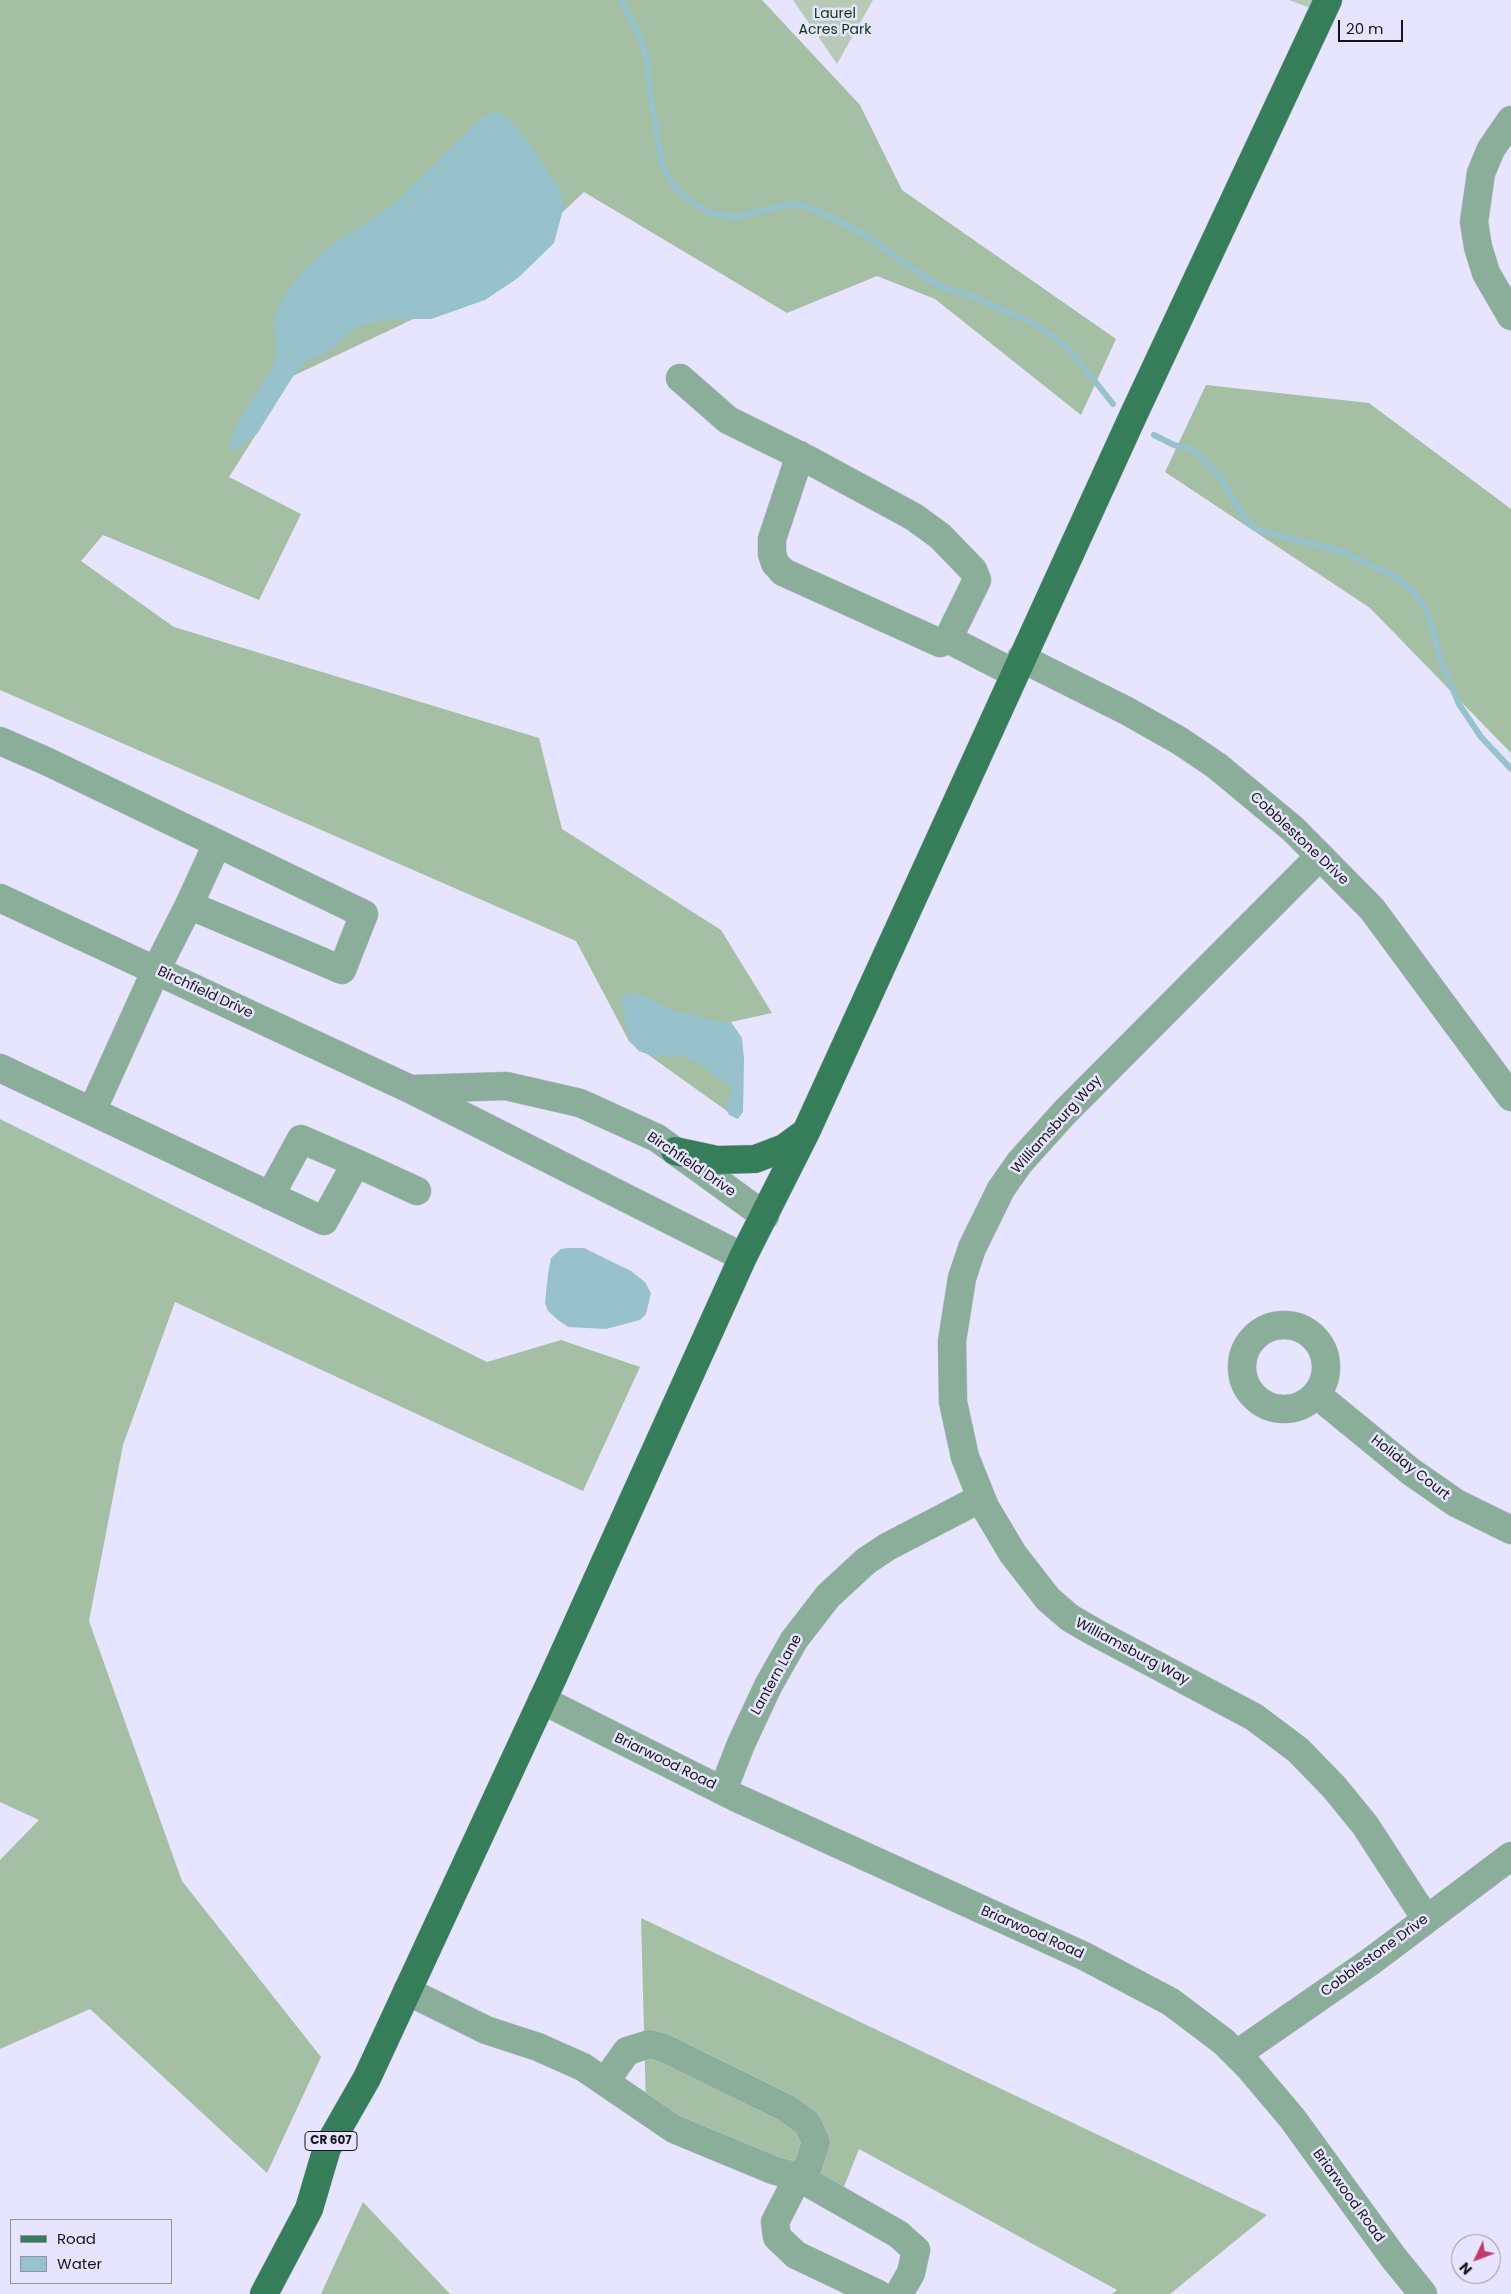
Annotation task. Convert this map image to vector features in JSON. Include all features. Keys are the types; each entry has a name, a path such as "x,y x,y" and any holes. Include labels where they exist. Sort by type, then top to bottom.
{"main road":[{"path":"407,1991 743,1258 806,1132 1018,666 1328,0"},
{"path":"675,1151 718,1160 755,1159 784,1148 806,1132"},
{"name":"CR 607","path":"264,2294 310,2209 327,2148 367,2078 407,1991"}],"street":[{"path":"1511,120 1491,150 1481,173 1474,222 1478,247 1486,273 1511,316"},
{"path":"680,378 728,420 800,455 914,517 940,536 973,570 978,580 948,639 940,643 783,572 775,563 772,554 772,539 800,455"},
{"name":"Cobblestone Drive","path":"948,639 1127,711 1180,741 1217,766 1254,796 1320,856 1372,909 1511,1096"},
{"path":"0,741 46,761 364,914 342,970 189,905"},
{"path":"92,1110 156,970 217,844"},
{"name":"Williamsburg Way","path":"1320,856 1065,1112 1020,1162 1001,1189 972,1248 962,1278 952,1341 953,1394 958,1430 965,1457 981,1498 998,1530 1030,1577 1048,1599 1070,1618 1254,1717 1298,1750 1334,1787 1365,1824 1426,1919"},
{"name":"Birchfield Drive","path":"0,898 410,1089 743,1258"},
{"path":"0,1068 324,1221 356,1163"},
{"name":"Birchfield Drive","path":"410,1089 506,1086 571,1101 657,1138 764,1216"},
{"path":"270,1196 301,1139 418,1191"},
{"name":"Holiday Court","path":"1316,1394 1410,1471 1456,1504 1511,1530"},
{"name":"Lantern Lane","path":"723,1790 741,1744 768,1686 794,1640 828,1596 866,1561 887,1547 981,1498"},
{"name":"Briarwood Road","path":"542,1700 723,1790 1135,1982 1171,2002 1237,2054 1292,2118 1393,2257 1423,2294"},
{"name":"Cobblestone Drive","path":"1237,2054 1370,1962 1511,1856"},
{"path":"407,1991 486,2030 538,2047 583,2067 674,2129 773,2170 798,2178 898,2234 916,2250 911,2273 899,2294"},
{"path":"605,2082 627,2051 650,2044 664,2048 750,2089 786,2108 807,2123 816,2142 808,2167 798,2178 775,2222 777,2238 796,2255 878,2294"}],"green space":[{"name":"Laurel Acres Park","path":"793,0 873,0 837,64"},
{"path":"1289,0 1329,0 1323,13"}],"shaded area":[{"path":"0,0 762,0 860,105 902,190 1116,339 1081,415 935,299 877,276 787,313 584,192 485,285 293,376 229,477 301,514 259,600 103,535 81,561 174,627 539,738 562,829 721,930 772,1013 731,1022 738,1119 629,1041 576,941 0,690"},
{"path":"1206,385 1369,403 1511,509 1511,753 1370,608 1165,472"},
{"path":"0,1119 487,1362 561,1340 640,1367 583,1491 175,1302 123,1445 89,1621 182,1881 321,2057 267,2173 90,2009 0,2049 0,1860 39,1820 0,1802"},
{"path":"641,1918 1267,2215 1170,2294 1112,2294 1117,2290 859,2149 834,2212 646,2106"},
{"path":"363,2202 450,2294 321,2294"}],"water":[{"path":"494,112 503,114 525,137 561,191 564,206 554,243 518,278 485,300 431,319 392,319 366,324 351,331 328,352 306,361 293,376 257,434 237,449 231,451 229,445 238,422 274,365 277,352 273,323 278,307 294,282 330,246 393,205 483,116"},
{"path":"633,992 650,998 667,1009 719,1022 731,1022 742,1038 744,1059 743,1112 738,1119 729,1115 726,1109 732,1090 703,1066 685,1057 672,1055 655,1057 639,1051 629,1041 621,997"},
{"path":"584,1248 631,1271 645,1282 651,1293 646,1314 640,1320 606,1329 568,1327 558,1320 548,1311 545,1303 548,1274 551,1258 561,1249"}],"waterway":[{"path":"621,0 640,36 647,61 652,106 663,167 675,187 686,198 710,213 738,217 781,206 798,204 820,212 862,233 932,282 949,290 967,294 1032,323 1050,334 1071,351 1113,404"},
{"path":"1154,435 1174,445 1190,449 1201,456 1222,480 1245,519 1260,531 1341,551 1397,578 1412,591 1424,606 1430,620 1441,661 1459,704 1481,737 1511,769"}]}
